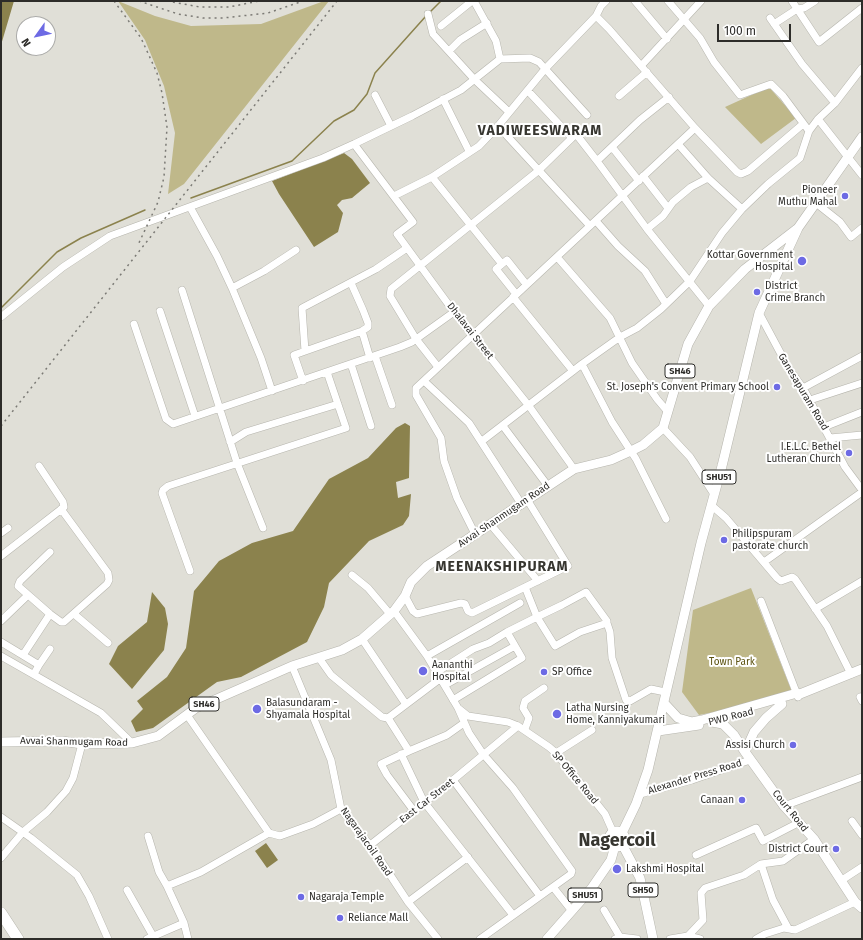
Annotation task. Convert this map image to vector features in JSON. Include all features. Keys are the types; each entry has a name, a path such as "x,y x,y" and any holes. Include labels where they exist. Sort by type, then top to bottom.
{"highway":[{"path":"1,912 18,939"}],"main road":[{"name":"SHU51","path":"617,832 640,794 658,731 711,505 759,313 798,228 862,137"},
{"name":"SH46","path":"663,428 688,344 709,306 745,269 798,228"},
{"name":"Avvai Shanmugam Road","path":"1,742 62,740 82,744 132,744 158,736 196,708 292,666 342,650 362,638 392,613 405,596 411,582 427,566 525,503 574,469 611,460 631,451 643,445 663,428"},
{"name":"PWD Road","path":"664,703 678,718 692,722 798,694 862,669"},
{"name":"PWD Road","path":"658,731 678,730 782,704 798,694"},
{"path":"747,756 754,732 766,718 782,704"},
{"name":"Court Road","path":"712,722 723,724 729,730 784,806 814,839 859,905"},
{"path":"617,832 624,839 619,845 611,844 609,839 610,834 617,832"},
{"name":"SHU51","path":"547,939 591,888 619,845"},
{"name":"SH50","path":"619,845 640,878 653,939"}],"street":[{"path":"635,1 667,39"},
{"path":"668,1 700,38 714,62 740,95 771,84 783,96 809,131"},
{"path":"641,66 701,1"},
{"path":"792,1 819,42 862,8"},
{"path":"815,1 804,8 797,9 772,21 802,64 836,103"},
{"path":"441,26 476,2 496,41 500,59"},
{"path":"354,144 394,196 432,177 469,151 479,146 528,91 545,69 596,16 601,3"},
{"path":"428,14 433,34 474,79 509,112"},
{"path":"596,16 695,128 737,172 741,174 748,171 803,124"},
{"path":"449,52 460,40 486,22"},
{"path":"1,317 63,267 110,236 323,158 354,144 461,90 500,59 530,58 539,62 587,115"},
{"path":"482,441 582,364 620,337 637,328 666,304 690,281 722,233 742,210 768,184 800,158 809,131 818,119 836,103 862,68"},
{"path":"619,96 647,72"},
{"path":"528,91 572,138"},
{"path":"375,95 391,126"},
{"path":"597,161 640,120 669,97"},
{"path":"443,99 469,151"},
{"path":"818,119 862,175"},
{"path":"498,126 590,226"},
{"path":"475,534 457,498 444,461 441,438 415,393 416,388 472,334 695,128"},
{"path":"438,367 416,339 389,293 391,289 538,171 576,134 622,197 709,306"},
{"path":"678,144 708,178 742,210"},
{"path":"612,147 668,208"},
{"path":"432,177 502,264"},
{"path":"647,229 663,216 668,208 691,187 708,178"},
{"name":"Dhalavai Street","path":"394,196 413,222 397,234 454,312 529,406 574,469"},
{"path":"816,203 840,222 851,237 862,228"},
{"path":"190,207 217,256 232,288 261,358 272,391"},
{"path":"596,221 618,246 645,271 666,304"},
{"path":"305,351 302,308 382,266 407,248"},
{"path":"232,288 264,272 296,250"},
{"path":"556,257 610,318 632,363 645,383 668,412"},
{"path":"526,284 507,260 496,269 514,295 573,371"},
{"path":"303,381 294,355 366,329 368,323 351,283"},
{"path":"182,290 237,463 263,528"},
{"path":"160,311 195,416"},
{"path":"134,324 166,419 172,424 400,347 416,339 454,312"},
{"name":"Ganesapuram Road","path":"759,313 789,370 810,400 845,468 862,491"},
{"path":"362,331 392,405"},
{"path":"803,388 862,356"},
{"path":"351,364 371,426"},
{"path":"582,364 612,422 631,451 666,519"},
{"path":"190,571 162,493 163,490 168,486 346,428 328,372"},
{"path":"405,596 413,611 417,614 461,603 465,604 468,611 472,613 568,566 468,423 424,381"},
{"path":"810,400 862,383"},
{"path":"230,442 246,432 338,404"},
{"path":"824,427 862,412"},
{"path":"503,426 548,486"},
{"path":"663,428 690,457 714,494"},
{"path":"830,438 862,434"},
{"path":"1,556 61,509 64,504 39,466"},
{"path":"764,562 862,491"},
{"path":"711,505 726,518 780,581 793,578 827,626 851,674"},
{"path":"50,552 18,583 20,588 50,614 61,622 64,622 107,584 109,576 61,509"},
{"path":"491,525 538,581"},
{"path":"1,533 8,528"},
{"path":"352,575 368,588 392,613 428,656 458,708 464,723 483,754 512,788 572,870 571,874 480,939"},
{"path":"815,609 862,581"},
{"path":"525,587 538,617 556,646 580,632 607,623"},
{"path":"388,718 439,675 473,649 489,643 507,632 586,592 607,621 612,658 626,700 630,701 651,689 666,692"},
{"path":"1,621 28,595"},
{"path":"760,601 798,694"},
{"path":"428,656 520,603"},
{"path":"23,656 50,614"},
{"path":"74,614 108,643"},
{"path":"453,700 522,658 507,632"},
{"path":"362,638 405,703"},
{"path":"1,642 39,665"},
{"path":"445,685 515,646"},
{"path":"34,674 50,649"},
{"path":"1,656 101,713 132,744"},
{"path":"319,658 331,675 340,683 376,713 388,718 409,751"},
{"name":"Nagarajacoil Road","path":"292,666 331,760 341,809 408,902 438,939"},
{"path":"521,728 529,718 523,708 525,701 544,688"},
{"name":"SP Office Road","path":"458,708 468,716 508,722 521,728 556,753 605,814 617,832"},
{"path":"187,715 270,833 280,836 313,824 341,809"},
{"path":"414,811 387,775 381,764 447,735 464,723"},
{"name":"East Car Street","path":"369,846 453,780 483,754 521,728"},
{"path":"556,753 592,730"},
{"path":"1,858 23,832 47,812 66,791 73,778 82,744"},
{"path":"401,754 424,802 513,915"},
{"name":"Alexander Press Road","path":"640,794 692,780 747,756"},
{"path":"784,806 862,777"},
{"path":"453,780 540,896"},
{"path":"1,817 23,832 77,875 89,896 108,939"},
{"path":"852,821 862,835"},
{"path":"696,855 756,828 762,841 798,823"},
{"path":"167,886 201,872 270,833"},
{"path":"148,836 159,872 184,923 188,939"},
{"path":"688,936 703,920 701,892 703,890 744,874 761,864 783,861 814,839"},
{"path":"408,902 468,857"},
{"path":"761,864 773,900 788,928"},
{"path":"842,880 862,867"},
{"path":"553,887 572,911"},
{"path":"127,890 150,937 184,923"},
{"path":"756,939 771,936 788,928 795,930 859,905"},
{"path":"604,910 617,938 637,939"},
{"path":"670,939 688,936 700,939"}],"green space":[{"path":"118,1 155,16 191,26 261,24 324,1 329,1 184,184 168,194 175,133 164,86 145,40"},
{"path":"769,87 796,118 761,144 725,107"},
{"name":"Town Park","path":"751,588 792,692 767,702 699,715 682,692 693,610"}],"shaded area":[{"path":"1,1 14,1 1,45"},
{"path":"344,153 352,159 370,183 352,198 342,200 337,205 343,213 338,232 314,247 272,181"},
{"path":"405,423 410,426 409,478 396,482 398,498 411,494 409,516 403,525 369,541 329,583 324,607 307,642 241,677 217,682 153,728 136,732 131,721 143,709 137,701 167,677 186,648 194,591 219,561 252,543 293,531 329,479 368,458 396,428"},
{"path":"152,592 165,608 168,624 164,650 132,689 109,664 118,646 147,622"},
{"path":"266,843 278,860 267,868 255,851"}],"waterway":[{"path":"430,12 441,1"},
{"path":"191,198 292,161 334,121 354,110 367,94 375,73 426,16"},
{"path":"1,308 57,252 81,238 145,210"}],"railway":[{"path":"114,1 141,38 157,73 162,93 167,127 164,177 158,202 138,245"},
{"path":"139,1 178,14 203,18 223,18 268,13 303,1"},
{"path":"167,1 200,7 229,7 259,1"},
{"path":"1,426 337,1"}],"place":[{"name":"Pioneer Muthu Mahal","path":"845,196"},
{"name":"Kottar Government Hospital","path":"802,261"},
{"name":"District Crime Branch","path":"757,292"},
{"name":"St. Joseph's Convent Primary School","path":"777,387"},
{"name":"I.E.L.C. Bethel Lutheran Church","path":"849,453"},
{"name":"Philipspuram pastorate church","path":"724,540"},
{"name":"Aananthi Hospital","path":"423,671"},
{"name":"SP Office","path":"544,672"},
{"name":"Balasundaram - Shyamala Hospital","path":"257,709"},
{"name":"Latha Nursing Home, Kanniyakumari","path":"557,714"},
{"name":"Assisi Church","path":"793,745"},
{"name":"Canaan","path":"742,800"},
{"name":"District Court","path":"836,849"},
{"name":"Lakshmi Hospital","path":"617,869"},
{"name":"Nagaraja Temple","path":"301,897"},
{"name":"Reliance Mall","path":"340,918"}],"district":[{"name":"VADIWEESWARAM","path":"540,131"},
{"name":"MEENAKSHIPURAM","path":"502,567"},
{"name":"Nagercoil","path":"617,841"}]}
